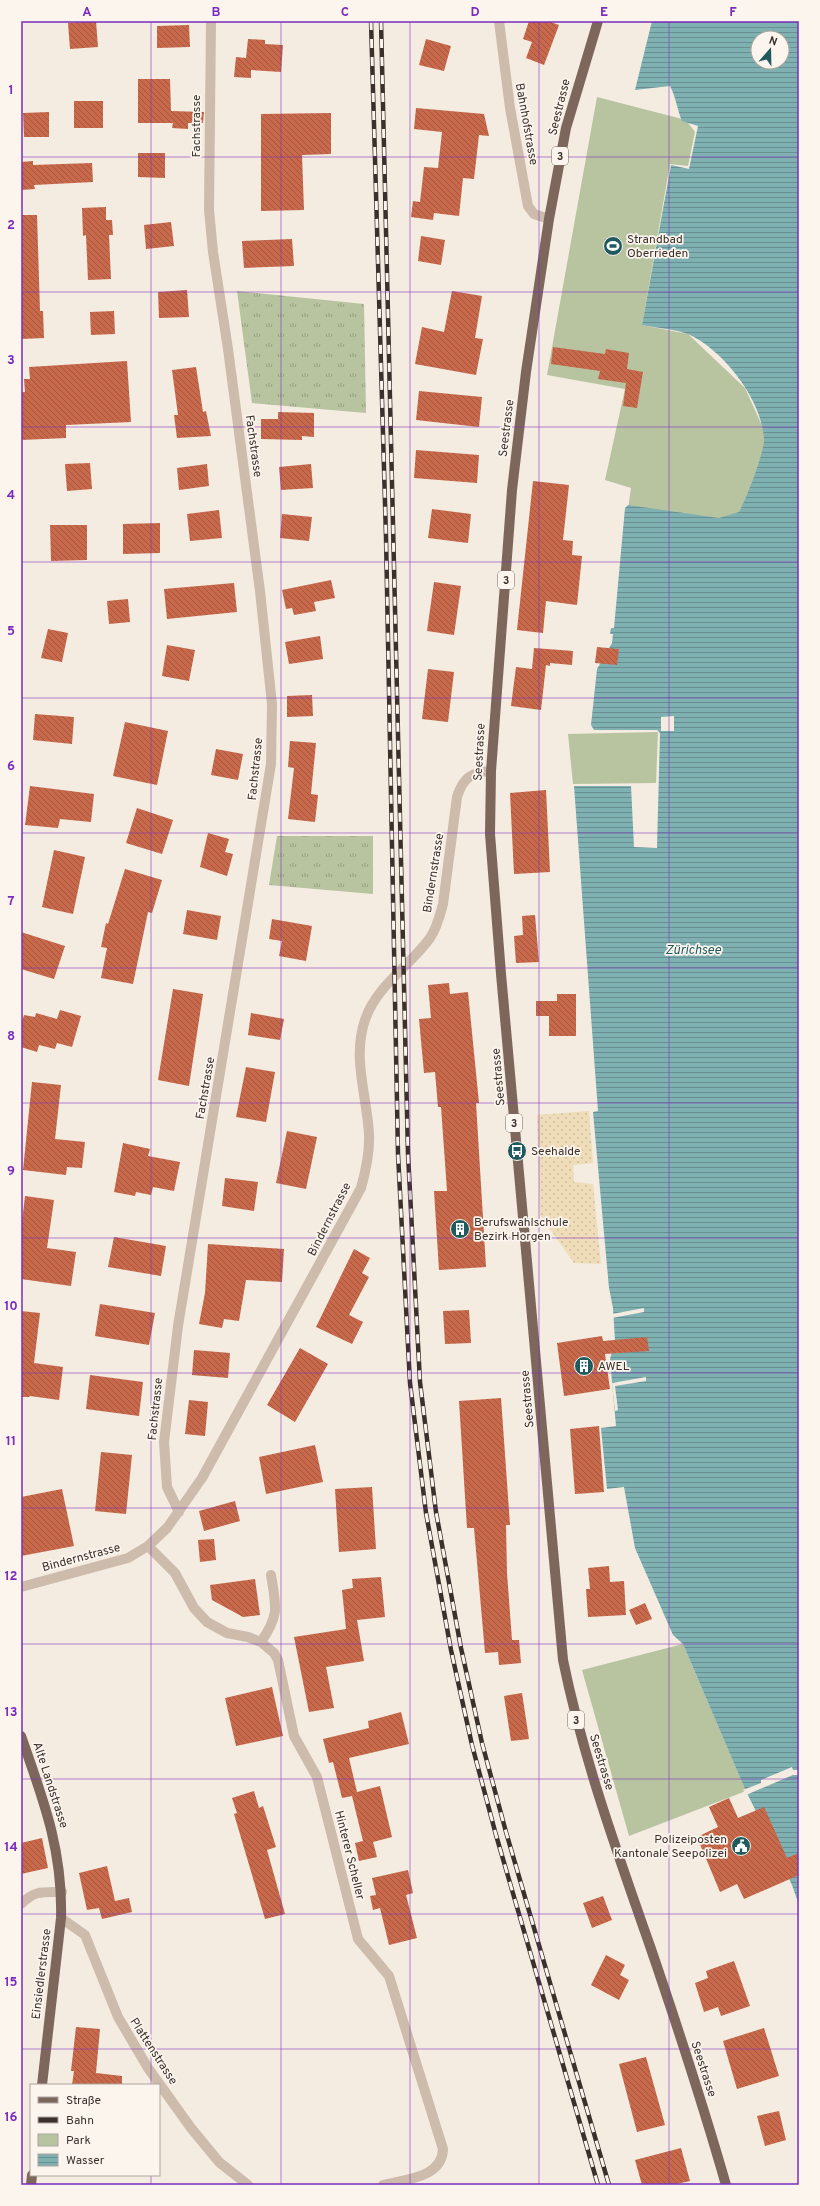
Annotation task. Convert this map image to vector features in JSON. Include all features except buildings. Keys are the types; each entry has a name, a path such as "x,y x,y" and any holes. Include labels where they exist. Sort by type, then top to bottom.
{"main road":[{"name":"Seestrasse","path":"598,21 566,128 549,219 513,479 491,771 490,834 500,974 563,1660 575,1718 589,1769 658,1972 726,2185"},
{"name":"Alte Landstrasse","path":"21,1736 50,1820 60,1866"},
{"name":"Einsiedlerstrasse","path":"42,2084 61,1918 62,1892 60,1866"}],"street":[{"name":"Fachstrasse","path":"179,1512 167,1487 164,1442 178,1326 270,772 272,735 272,704 260,591 228,350 213,252 209,210 211,21"},
{"name":"Bahnhofstrasse","path":"499,21 510,108 528,206 534,214 549,219"},
{"name":"Bindernstrasse","path":"21,1587 128,1558 148,1546 167,1528 202,1478 361,1188 369,1152 369,1133 359,1056 365,1021 373,1002 387,983 430,937 443,904 457,797 461,784 472,774 491,771"},
{"name":"Hinterer Scheller","path":"148,1546 175,1573 194,1608 207,1622 227,1633 248,1637 261,1642 274,1653 281,1668 294,1736 317,1777 358,1939 389,1976 443,2149 441,2160 433,2170 383,2185"},
{"path":"261,1642 271,1628 276,1610 271,1576"},
{"path":"21,1904 30,1895 41,1892 62,1892"},
{"name":"Plattenstrasse","path":"61,1918 85,1935 118,2016 148,2068 159,2084"},
{"name":"Plattenstrasse","path":"160,2085 191,2128 219,2162 248,2185"}],"green space":[{"name":"Strandbad Oberrieden","path":"597,97 686,120 695,132 688,166 670,164 642,325 688,334 745,388 769,441 743,521 628,509 631,488 605,480 625,389 547,375"},
{"path":"237,291 364,304 366,413 252,403"},
{"path":"658,732 656,783 573,784 568,734"},
{"path":"277,836 373,836 373,894 269,885"},
{"path":"683,1644 746,1791 629,1836 582,1670"}],"sand":[{"path":"589,1111 593,1163 573,1165 574,1182 593,1184 601,1264 574,1263 540,1215 537,1115"}],"water":[{"name":"Zürichsee","path":"652,21 799,21 799,1905 792,1885 745,1789 683,1644 673,1635 635,1548 624,1487 607,1489 601,1428 616,1426 610,1359 615,1341 593,1112 598,1111 574,786 631,786 634,847 657,848 660,733 657,730 594,730 591,725 597,669 612,643 613,634 610,634 611,628 614,628 625,508 628,505 719,518 739,512 754,476 764,440 762,425 757,409 749,394 728,365 716,353 703,343 685,333 642,325 671,165 689,169 698,126 682,121 670,86 635,90"}],"pier":[{"path":"674,716 674,731 661,731 661,717"},
{"path":"644,1308 644,1312 612,1318 612,1314"},
{"name":"AWEL","path":"646,1377 646,1381 615,1386 618,1410 615,1411 612,1383"},
{"path":"792,1767 793,1770 799,1770 799,1775 793,1775 746,1795 743,1790 761,1783 761,1780"}],"railway":[{"path":"371,21 386,537 398,1154 410,1383 426,1513 451,1650 472,1745 496,1835 598,2185"},
{"path":"381,21 408,1154 420,1382 436,1512 461,1648 482,1743 506,1832 609,2185"}],"place":[{"name":"Strandbad Oberrieden","path":"613,246"},
{"name":"Seehalde","path":"517,1151"},
{"name":"Berufswahlschule Bezirk Horgen","path":"460,1229"},
{"name":"AWEL","path":"584,1366"},
{"name":"Polizeiposten Kantonale Seepolizei","path":"741,1846"}]}
